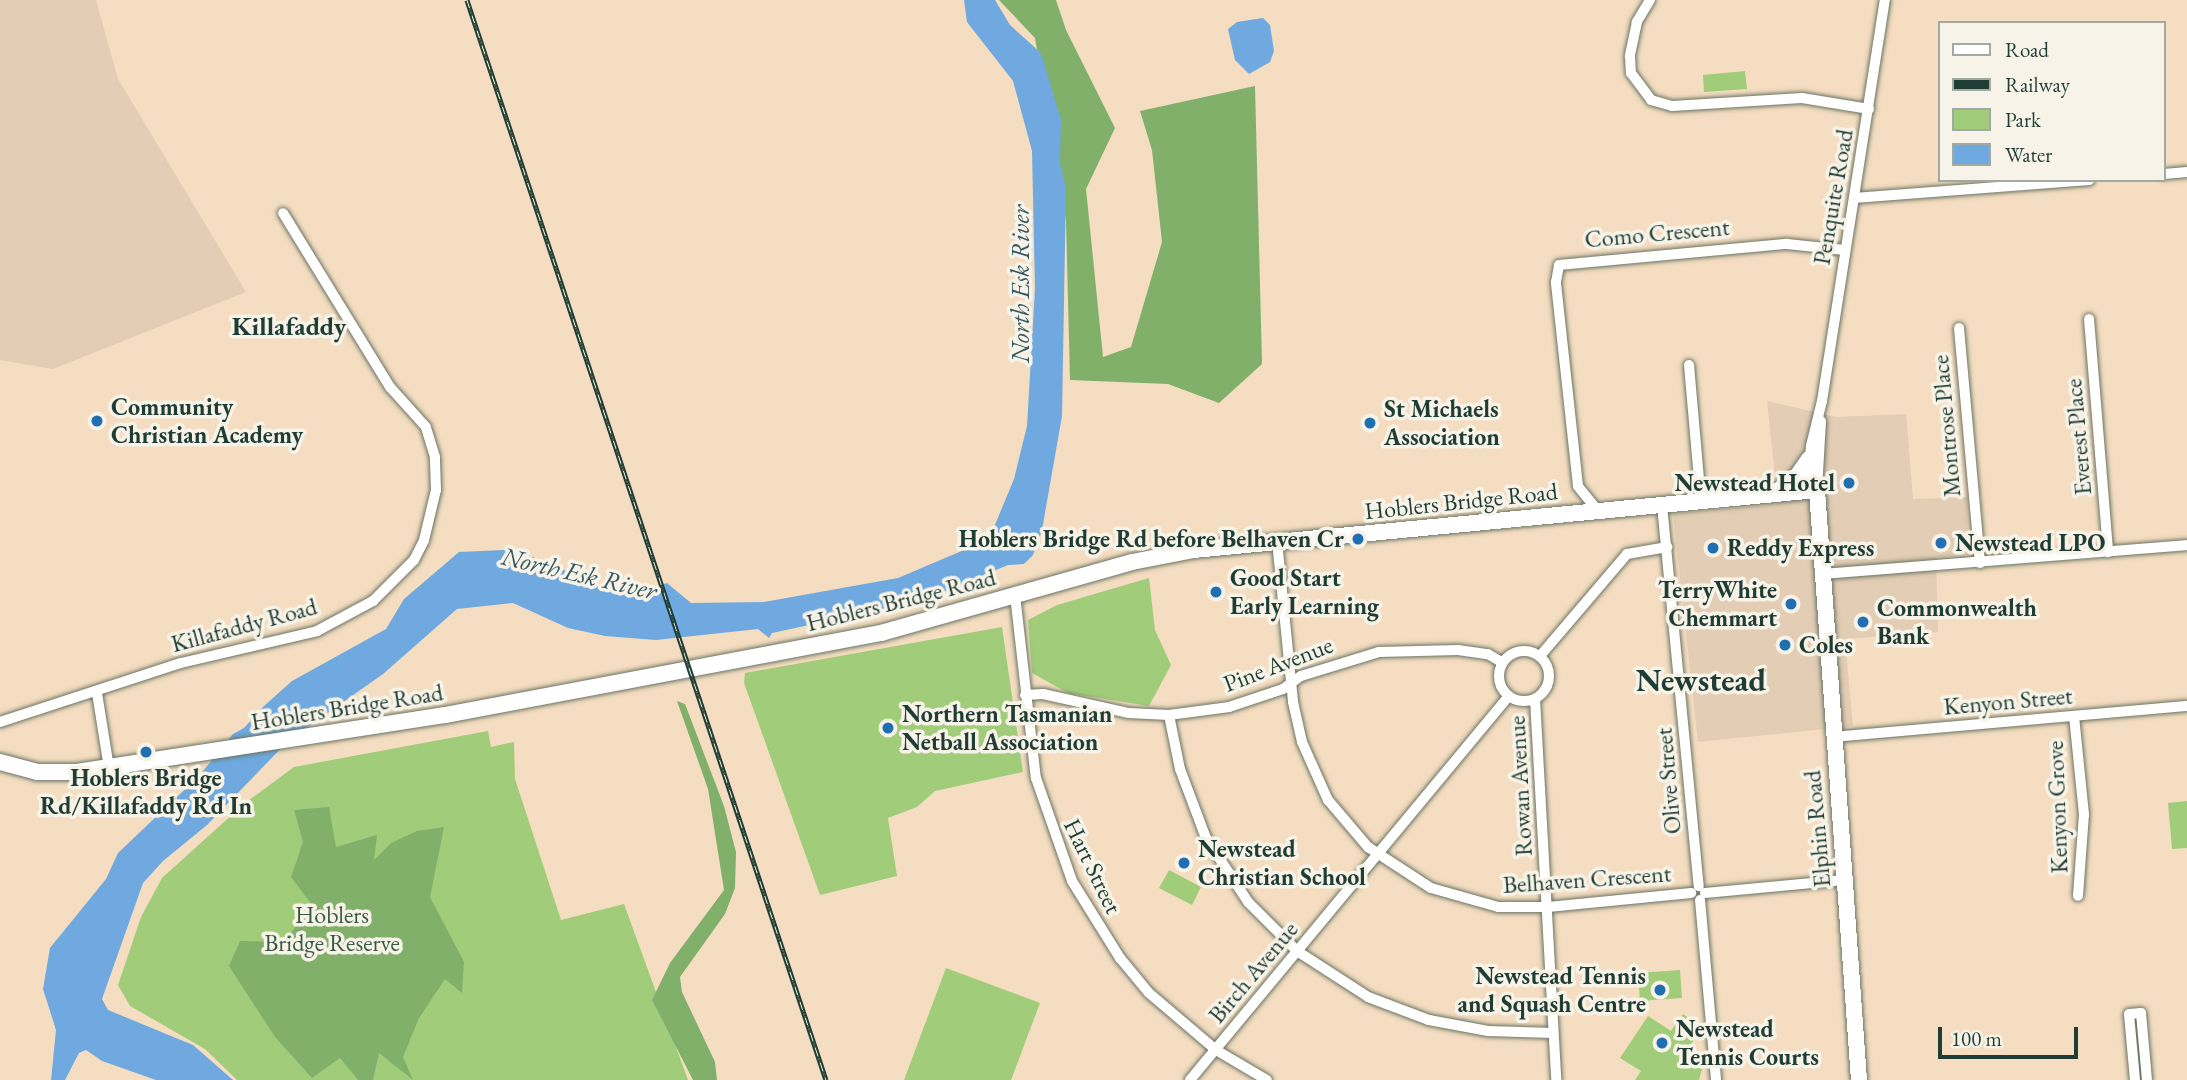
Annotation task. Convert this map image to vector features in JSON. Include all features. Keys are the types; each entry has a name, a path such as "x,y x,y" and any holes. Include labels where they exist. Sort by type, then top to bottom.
{"highway":[{"path":"1773,494 1797,476 1809,459"},
{"name":"Hoblers Bridge Road","path":"0,762 37,772 109,768 446,715 881,633 1132,562 1278,541 1812,491"},
{"name":"Elphin Road","path":"1812,491 1821,574 1859,1080"}],"street":[{"path":"1650,0 1637,22 1630,56 1631,73 1651,100 1672,106 1802,98 1869,109"},
{"name":"Penquite Road","path":"1812,491 1822,401 1885,0"},
{"path":"2166,174 2187,172"},
{"path":"1854,198 2063,182"},
{"name":"Killafaddy Road","path":"0,722 97,693 181,663 317,631 373,601 401,575 425,540 436,490 435,457 426,427 390,387 283,213"},
{"name":"Como Crescent","path":"1598,511 1578,486 1556,282 1559,265 1787,244 1845,250"},
{"name":"Everest Place","path":"2089,319 2108,552"},
{"name":"Montrose Place","path":"1959,328 1980,563"},
{"path":"1689,365 1701,501"},
{"name":"Penquite Road","path":"1812,491 1809,459 1822,401"},
{"name":"Olive Street","path":"1662,505 1716,1080"},
{"name":"Belhaven Crescent","path":"1278,541 1299,731 1317,782 1353,833 1377,855 1414,880 1453,897 1498,907 1548,908 1844,880"},
{"path":"1821,574 2187,545"},
{"path":"1540,656 1627,554 1667,547"},
{"name":"Hart Street","path":"1014,595 1036,778 1072,881 1120,958 1182,1025 1216,1050 1267,1080"},
{"name":"Pine Avenue","path":"1025,695 1042,694 1129,713 1169,715 1230,707 1346,660 1406,649 1475,652 1503,663"},
{"path":"1524,651 1540,656 1550,679 1535,699 1521,701 1508,696 1499,677 1503,663 1524,651"},
{"path":"97,693 109,768"},
{"name":"Birch Avenue","path":"1191,1080 1508,696"},
{"name":"Rowan Avenue","path":"1535,699 1556,1080"},
{"name":"Kenyon Street","path":"1832,737 2187,706"},
{"path":"1169,715 1180,769 1206,838 1248,902 1297,951 1363,994 1429,1020 1488,1031 1553,1033"},
{"name":"Kenyon Grove","path":"2074,716 2084,814 2078,896"},
{"path":"2136,1080 2129,1014 2141,1013 2147,1080"}],"shaded area":[{"path":"0,0 96,0 118,79 246,292 53,369 0,360"},
{"path":"1767,401 1836,417 1906,414 1913,499 1967,497 1968,554 1936,557 1938,632 1845,639 1853,726 1698,742 1673,514 1778,504"}],"green space":[{"path":"999,0 1056,0 1066,30 1115,128 1086,189 1103,357 1131,347 1162,242 1152,150 1140,111 1255,86 1262,364 1219,403 1168,384 1070,380 1066,220 1035,38"},
{"path":"1745,71 1747,89 1704,92 1703,75"},
{"name":"Northern Tasmanian Netball Association","path":"1149,578 1155,630 1171,665 1149,706 1068,693 1032,673 1028,620 1057,605"},
{"name":"Northern Tasmanian Netball Association","path":"1002,627 1023,772 935,791 917,807 888,818 897,876 820,895 744,683 745,673"},
{"path":"677,701 685,704 724,806 736,852 735,888 725,914 680,977 682,992 715,1062 717,1080 693,1080 652,1000 670,963 724,890 708,789"},
{"name":"Hoblers Bridge Reserve","path":"488,731 491,747 514,742 515,779 561,920 624,904 688,1080 237,1080 205,1049 130,1006 118,985 141,917 162,878 245,803 294,767"},
{"path":"2187,801 2187,848 2172,849 2168,803"},
{"path":"329,807 336,847 377,835 374,860 391,843 417,831 444,827 430,897 464,962 462,993 445,979 419,1018 403,1057 413,1080 379,1053 373,1080 358,1080 340,1058 312,1078 275,1037 229,966 240,941 284,942 312,905 291,877 303,842 294,810"},
{"path":"1169,870 1201,887 1192,905 1159,888"},
{"path":"946,968 1040,1003 1011,1080 904,1080"},
{"path":"1680,970 1682,998 1640,1001 1638,973"},
{"name":"Newstead Tennis Courts","path":"1683,1014 1700,1026 1687,1054 1703,1065 1699,1080 1635,1080 1641,1071 1620,1058 1648,1016 1671,1031"}],"water":[{"path":"964,0 995,0 1010,25 1041,53 1061,120 1060,163 1066,188 1062,416 1042,530 1033,555 1024,564 1008,565 921,601 772,633 769,638 758,629 656,640 605,636 568,628 513,603 457,609 383,674 288,741 207,825 163,861 143,883 102,999 108,1010 193,1045 233,1080 156,1080 102,1061 86,1050 79,1053 65,1080 51,1080 56,1030 43,989 50,948 106,879 118,853 199,776 233,734 244,728 292,681 386,629 404,599 459,552 503,550 540,559 609,591 645,591 667,583 691,603 764,602 898,578 971,547 992,532 1014,479 1027,426 1035,288 1032,151 1013,81 967,22"},
{"path":"1263,18 1270,25 1274,51 1270,62 1249,74 1235,60 1228,29 1237,22"}],"railway":[{"path":"467,0 826,1080"}],"place":[{"name":"Community Christian Academy","path":"97,421"},
{"name":"St Michaels Association","path":"1370,423"},
{"name":"Newstead Hotel","path":"1849,483"},
{"name":"Hoblers Bridge Rd before Belhaven Cr","path":"1358,539"},
{"name":"Newstead LPO","path":"1941,543"},
{"name":"Reddy Express","path":"1713,548"},
{"name":"Good Start Early Learning","path":"1216,592"},
{"name":"TerryWhite Chemmart","path":"1791,604"},
{"name":"Commonwealth Bank","path":"1863,622"},
{"name":"Coles","path":"1785,645"},
{"name":"Northern Tasmanian Netball Association","path":"888,728"},
{"name":"Hoblers Bridge Rd/Killafaddy Rd In","path":"146,752"},
{"name":"Newstead Christian School","path":"1184,863"},
{"name":"Newstead Tennis and Squash Centre","path":"1660,990"},
{"name":"Newstead Tennis Courts","path":"1662,1043"}],"district":[{"name":"Killafaddy","path":"289,327"},
{"name":"Newstead","path":"1701,680"}],"water label":[{"name":"North Esk River","path":"1021,284"},
{"name":"North Esk River","path":"579,574"}]}
